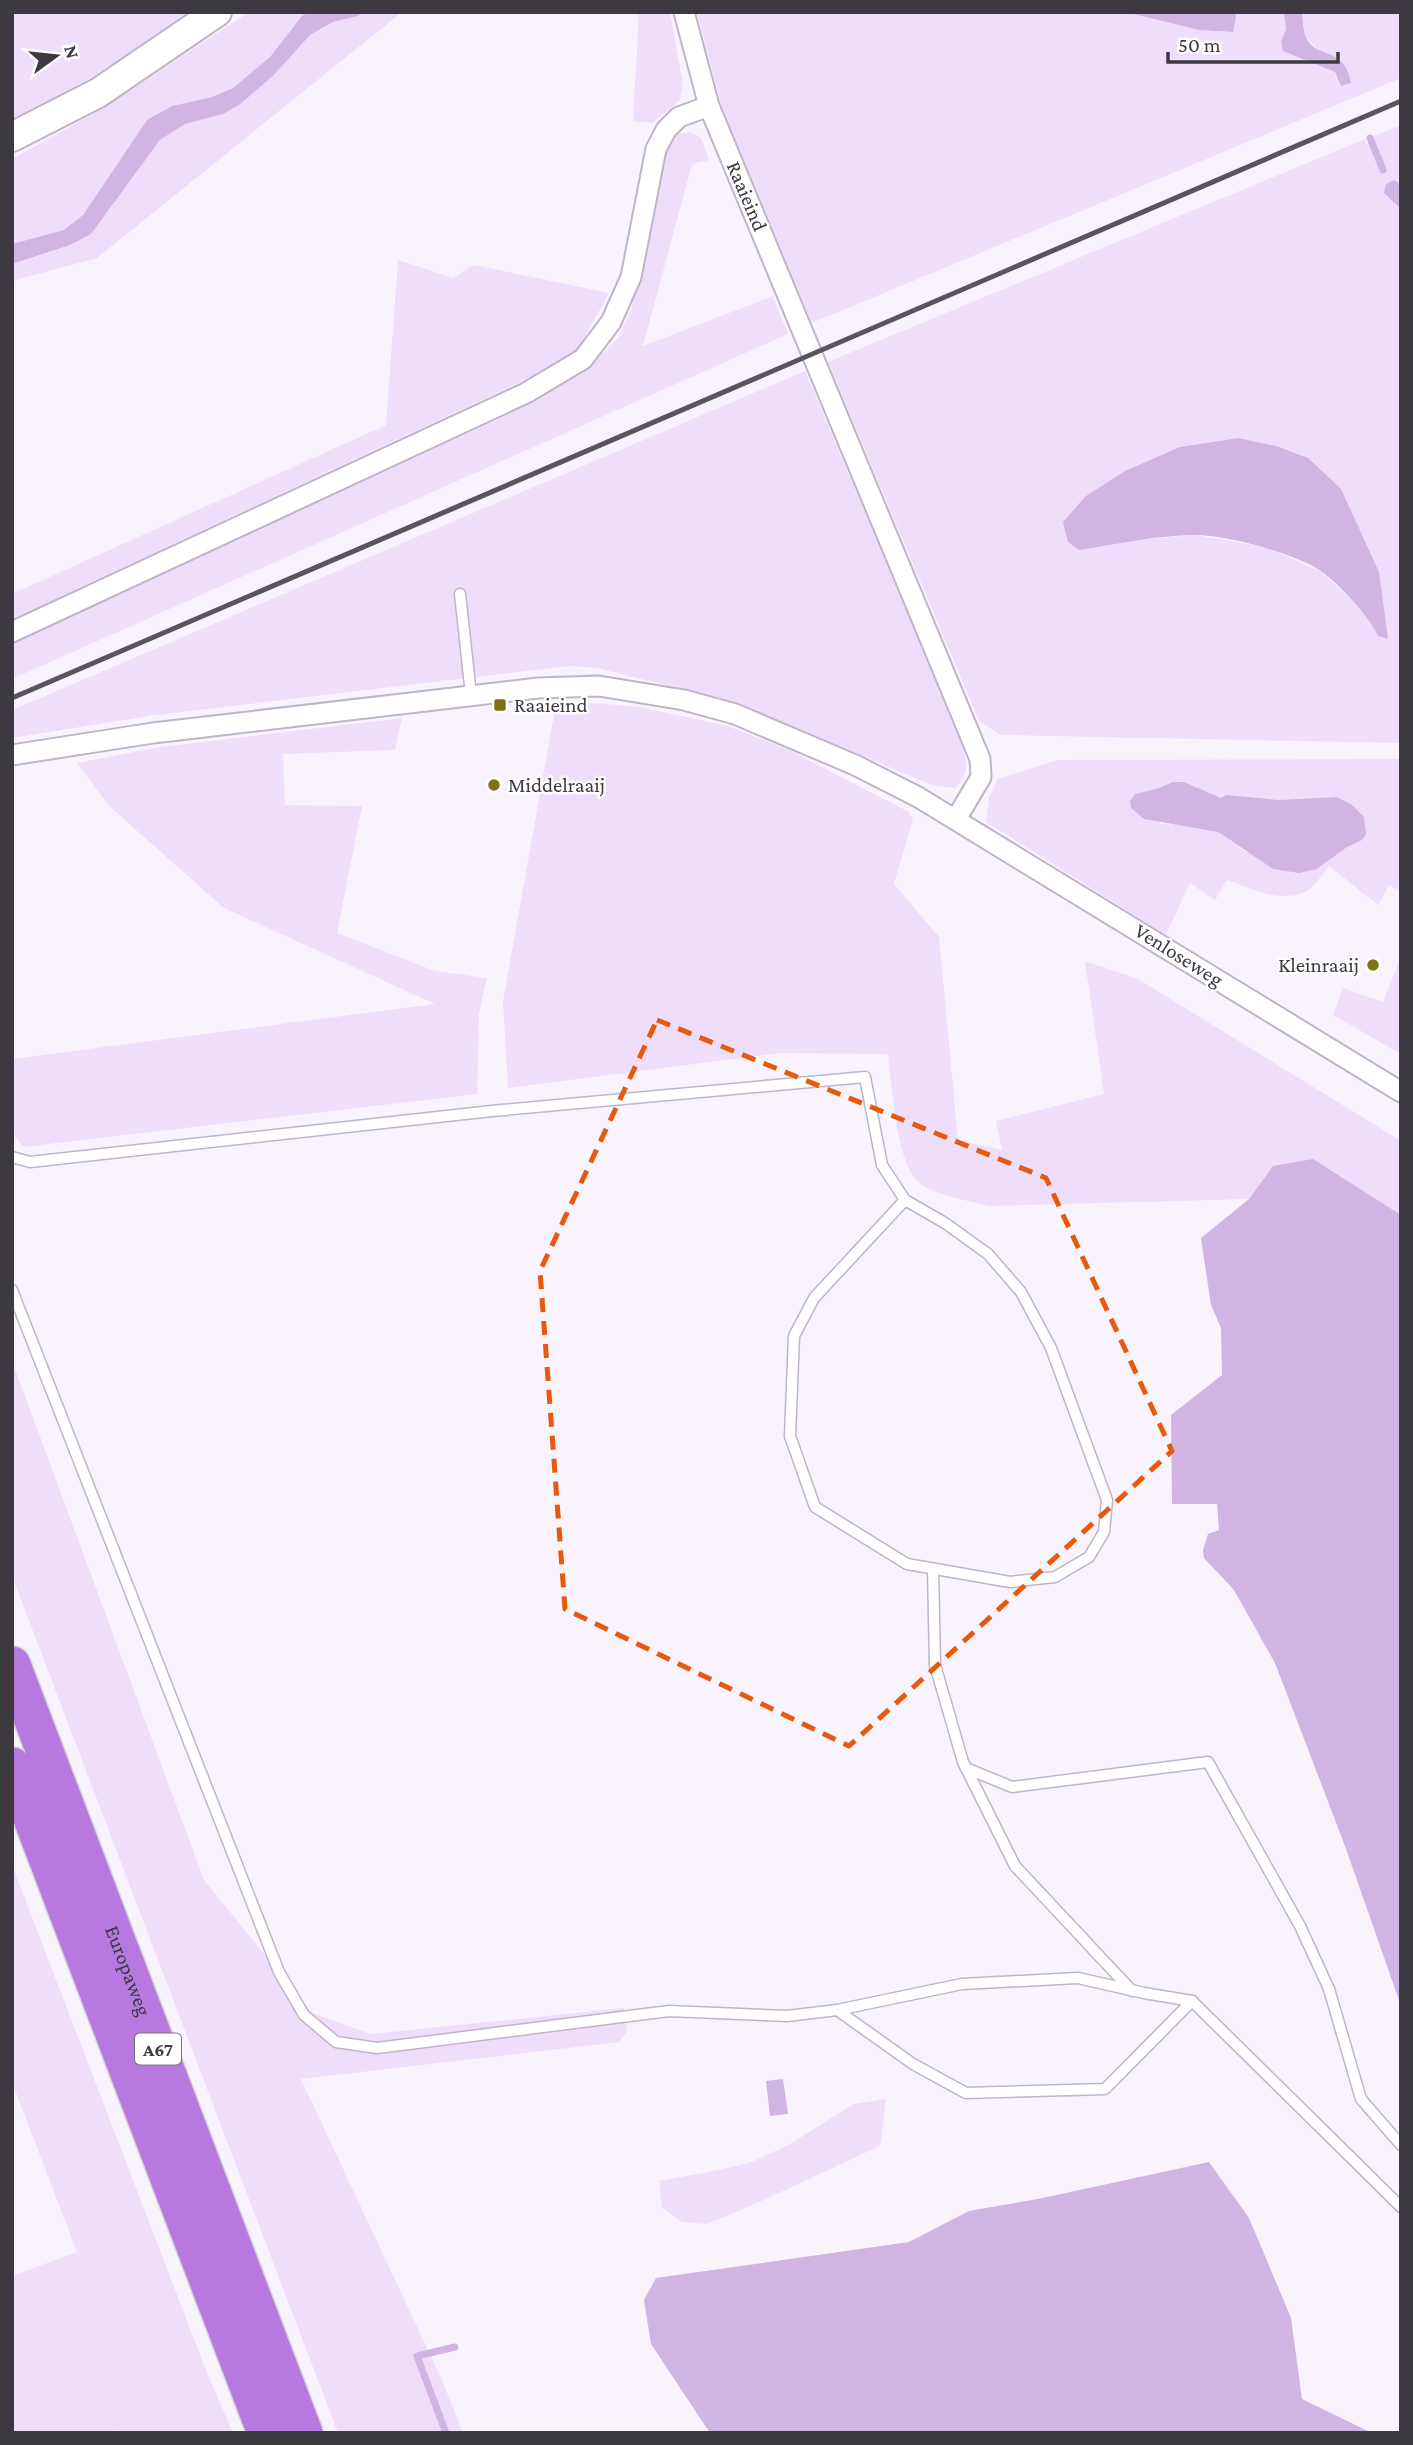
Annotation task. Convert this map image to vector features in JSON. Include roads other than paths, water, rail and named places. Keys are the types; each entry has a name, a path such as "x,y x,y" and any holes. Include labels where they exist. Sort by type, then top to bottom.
{"highway":[{"name":"Europaweg","path":"12,1665 304,2433"},
{"name":"Europaweg","path":"12,1766 266,2433"}],"main road":[{"path":"12,137 98,93 217,12"}],"street":[{"name":"Raaieind","path":"684,12 709,106 980,759 981,777 956,819"},
{"path":"12,632 526,393 583,359 611,322 631,277 656,149 666,130 679,117 709,106"},
{"path":"12,755 153,733 471,695 538,688 599,686 684,700 735,714 843,760 956,819"},
{"name":"Venloseweg","path":"956,819 1401,1092"}],"lane":[{"path":"460,594 471,695"},
{"path":"12,1157 30,1163 492,1111 865,1077 882,1165 905,1200 945,1223 988,1254 1021,1292 1051,1348 1107,1500 1104,1532 1089,1557 1055,1577 1010,1582 907,1564 815,1507 790,1436 794,1336 814,1298 905,1200"},
{"path":"12,1290 279,1972 304,2015 336,2042 377,2048 668,2011 786,2016 837,2010 962,1984 1078,1978 1192,2001 1401,2207"},
{"path":"933,1569 935,1665 966,1768 1015,1866 1132,1991"},
{"path":"966,1768 1012,1787 1208,1762 1300,1926 1329,1989 1361,2099 1401,2145"},
{"path":"837,2010 913,2064 966,2092 1105,2089 1192,2001"}],"waterway":[{"path":"1370,138 1383,170"},
{"path":"446,2433 417,2356 455,2347"}],"railway":[{"path":"12,698 1401,101"}],"place":[{"name":"Raaieind","path":"500,705"},
{"name":"Middelraaij","path":"494,785"},
{"name":"Kleinraaij","path":"1373,965"}]}
